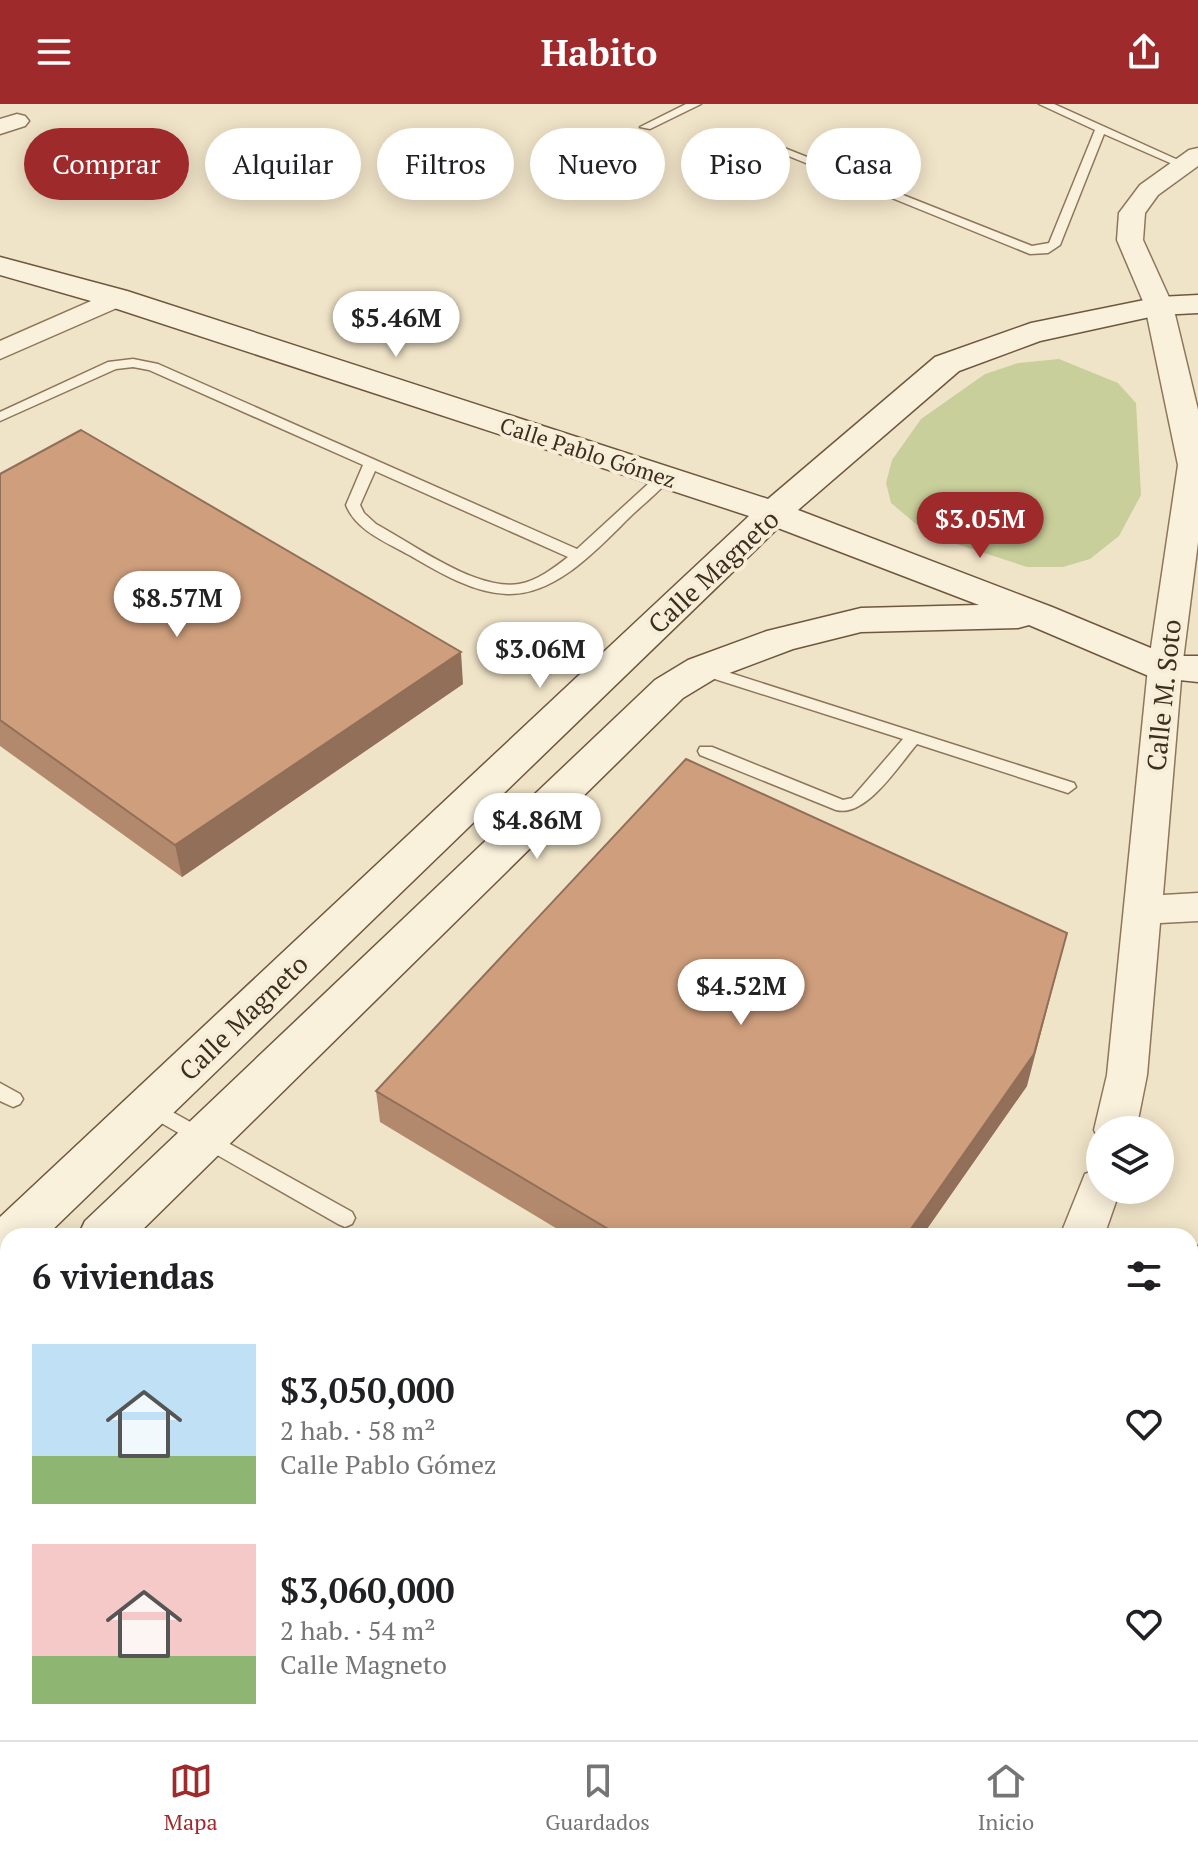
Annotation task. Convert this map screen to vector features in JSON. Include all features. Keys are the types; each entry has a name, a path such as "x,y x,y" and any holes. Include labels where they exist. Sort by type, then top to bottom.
{"main road":[{"name":"Calle Pablo Gómez","path":"0,266 116,298 665,476 773,513 1181,669"},
{"name":"Calle Magneto","path":"21,1228 773,513 947,364 1031,333 1159,306 1198,304"},
{"path":"111,1228 669,689 702,669 781,640 861,620 1039,615"}],"street":[{"name":"Calle M. Soto","path":"1118,1116 1127,1075 1141,910 1181,669 1195,465 1159,306 1130,240 1132,213 1149,190 1192,161"},
{"path":"0,351 116,298"},
{"path":"1141,910 1198,907"},
{"path":"1085,1228 1094,1204"}],"lane":[{"path":"646,127 695,104"},
{"path":"1045,104 1192,161"},
{"path":"790,154 1030,250 1044,250 1054,245 1101,128"},
{"path":"0,417 113,365 133,363 153,367 577,555"},
{"path":"371,464 353,505 357,515 371,527 473,581 494,588 519,590 541,582 577,555 665,476"},
{"path":"702,669 1068,787"},
{"path":"706,751 842,806 850,806 858,802 914,737"},
{"path":"149,1107 345,1218"}],"green space":[{"path":"1059,359 1118,383 1136,403 1141,495 1119,536 1090,559 1063,567 1027,567 929,535 891,503 886,483 892,460 921,419 985,374 1018,363"}],"building":[{"path":"81,430 461,652 175,845 0,720 0,474"},
{"path":"686,759 1067,933 1034,1054 912,1228 607,1228 376,1091"}]}
